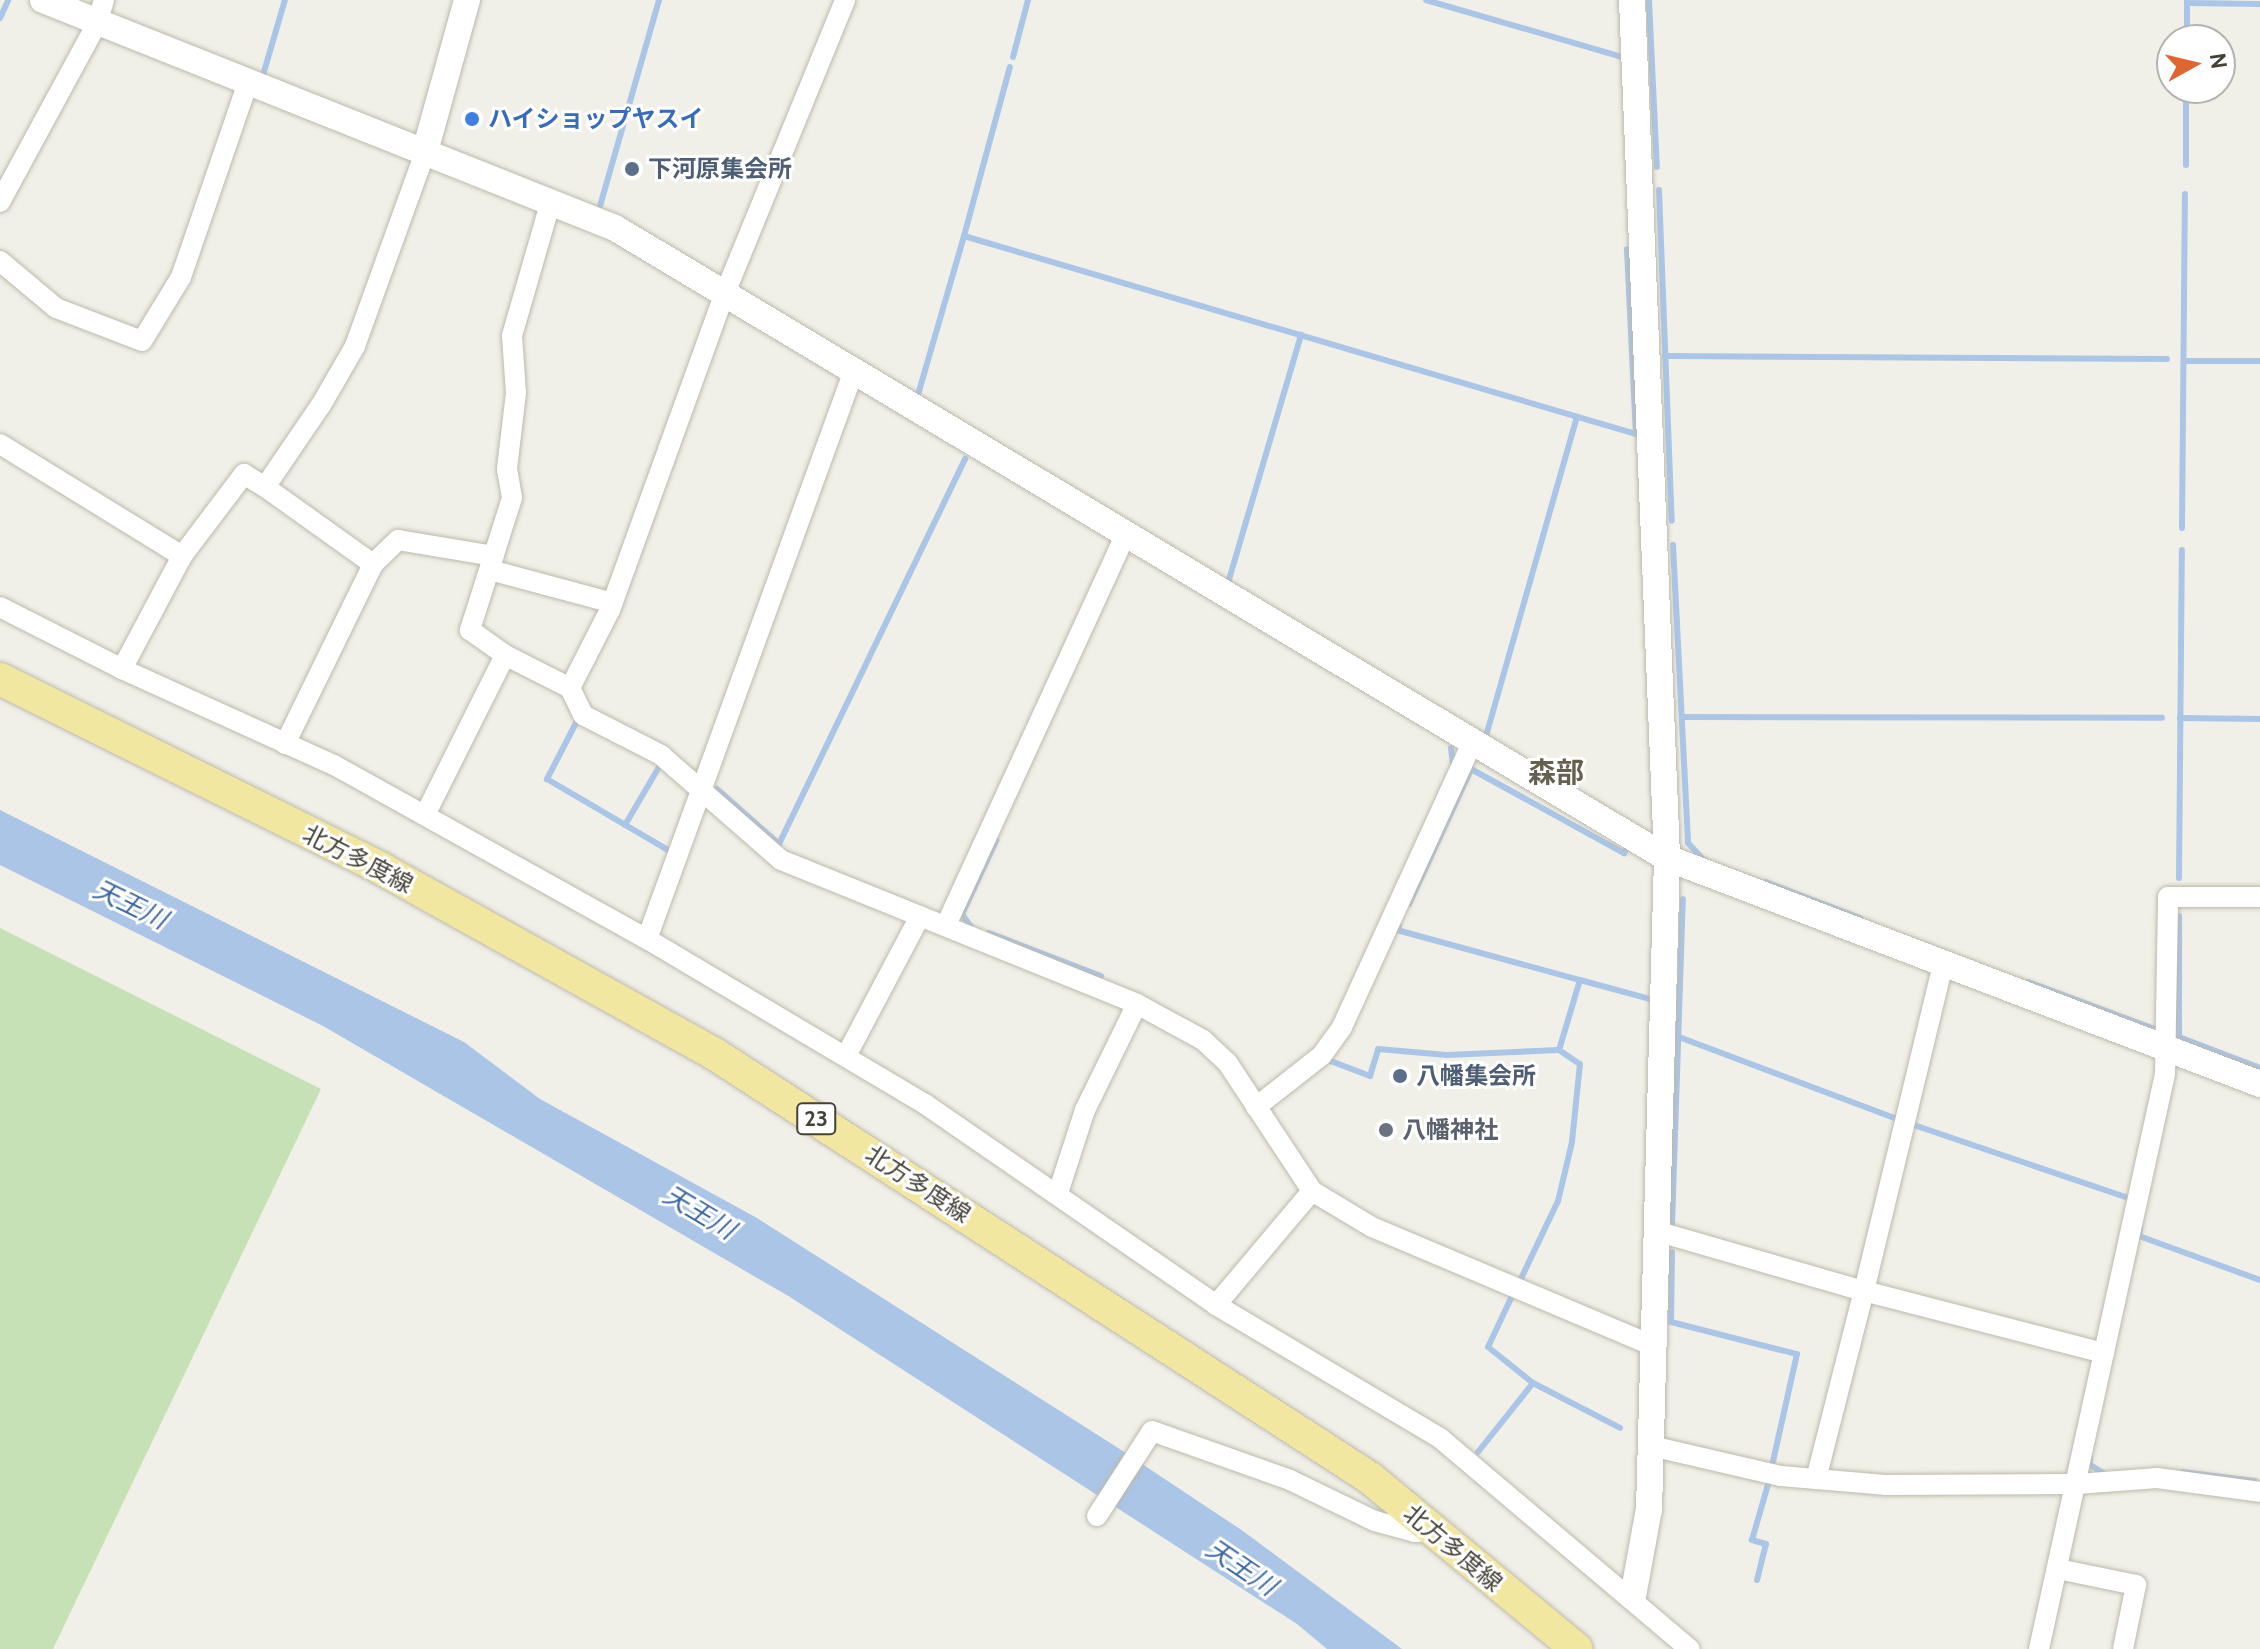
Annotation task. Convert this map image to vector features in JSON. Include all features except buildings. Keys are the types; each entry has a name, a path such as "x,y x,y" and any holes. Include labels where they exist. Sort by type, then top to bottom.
{"main road":[{"name":"北方多度線","path":"0,679 382,869 713,1053 1370,1478 1577,1649"}],"street":[{"path":"43,0 101,12 247,85 615,228 1667,858 2260,1084"},
{"path":"265,487 355,346 424,155 467,0"},
{"path":"570,688 613,603 725,293 845,0"},
{"path":"1632,0 1667,858 1649,1509 1633,1596"},
{"path":"0,202 101,12"},
{"path":"0,261 56,308 142,341 181,277 247,85"},
{"path":"550,204 512,336 516,393 507,469 512,498 470,630 505,655 570,688 583,715 661,755 781,860 1137,1004 1203,1040 1227,1062 1312,1191 1372,1227 1654,1346"},
{"path":"647,939 703,793 853,373"},
{"path":"0,444 182,556"},
{"path":"122,669 182,556 244,474 373,564"},
{"path":"946,925 1125,536"},
{"path":"285,744 373,564 398,540 492,563 613,603"},
{"path":"0,607 425,815 647,939 846,1056 1058,1193 1216,1305 1440,1438 1633,1596 1690,1649"},
{"path":"425,815 505,655"},
{"path":"1256,1107 1322,1055 1342,1027 1472,743"},
{"path":"2039,1649 2077,1484 2166,1050 2168,897 2260,897"},
{"path":"846,1056 920,916"},
{"path":"1816,1479 1943,964"},
{"path":"1058,1193 1085,1110 1137,1004"},
{"path":"1216,1305 1312,1191"},
{"path":"1659,1232 1864,1291 2104,1353"},
{"path":"1097,1516 1152,1431 1290,1480 1375,1521 1415,1532 1432,1531"},
{"path":"1651,1446 1816,1479 1885,1485 2077,1484 2157,1478 2260,1492"},
{"path":"2058,1569 2136,1585 2123,1649"}],"green space":[{"path":"0,928 321,1089 53,1649 0,1649"}],"water":[{"name":"天王川","path":"0,810 464,1042 540,1099 757,1218 1115,1446 1243,1531 1402,1649 1327,1649 1297,1624 790,1297 323,1026 0,865"}],"waterway":[{"path":"263,75 285,0"},
{"path":"600,206 659,0"},
{"path":"1013,57 1028,0"},
{"path":"1426,0 1619,56"},
{"path":"1649,0 1657,167"},
{"path":"2187,0 2187,24"},
{"path":"0,18 8,1"},
{"path":"2187,3 2260,4"},
{"path":"964,236 1010,67"},
{"path":"2186,104 2186,165"},
{"path":"1659,190 1672,521"},
{"path":"2182,528 2185,194"},
{"path":"917,398 964,236 1636,434 1627,249"},
{"path":"1228,583 1301,335"},
{"path":"1665,356 2167,359"},
{"path":"2184,361 2260,361"},
{"path":"1486,736 1577,417"},
{"path":"717,789 779,844 965,459"},
{"path":"1673,545 1688,843 1703,859"},
{"path":"2179,878 2182,550"},
{"path":"1682,717 2162,718"},
{"path":"2180,718 2260,719"},
{"path":"578,719 547,779 673,853"},
{"path":"1451,748 1453,764"},
{"path":"625,825 659,767"},
{"path":"1409,904 1471,769 1624,853 1626,849"},
{"path":"971,927 962,914 996,841"},
{"path":"1766,882 1860,918"},
{"path":"1672,1225 1683,899"},
{"path":"2179,916 2179,1037 2260,1068"},
{"path":"1399,926 1397,930 1580,980 1559,1050 1580,1064 1572,1142 1558,1201 1518,1285"},
{"path":"989,933 1101,976"},
{"path":"1580,980 1650,999"},
{"path":"2028,982 2160,1031"},
{"path":"1679,1037 1897,1119"},
{"path":"1328,1060 1370,1076 1378,1049 1447,1055 1559,1050"},
{"path":"1908,1123 2128,1198"},
{"path":"2140,1228 2139,1236 2260,1280"},
{"path":"1672,1252 1671,1322 1797,1354 1772,1466"},
{"path":"1512,1296 1488,1347 1533,1383 1620,1428"},
{"path":"1478,1452 1533,1383"},
{"path":"2090,1458 2089,1464 2103,1473"},
{"path":"2182,1472 2254,1481"},
{"path":"1757,1580 1766,1544 1752,1540 1769,1481"}],"place":[{"name":"ハイショップヤスイ","path":"472,119"},
{"name":"下河原集会所","path":"632,169"},
{"name":"八幡集会所","path":"1400,1076"},
{"name":"八幡神社","path":"1386,1130"}],"district":[{"name":"森部","path":"1556,772"}]}
